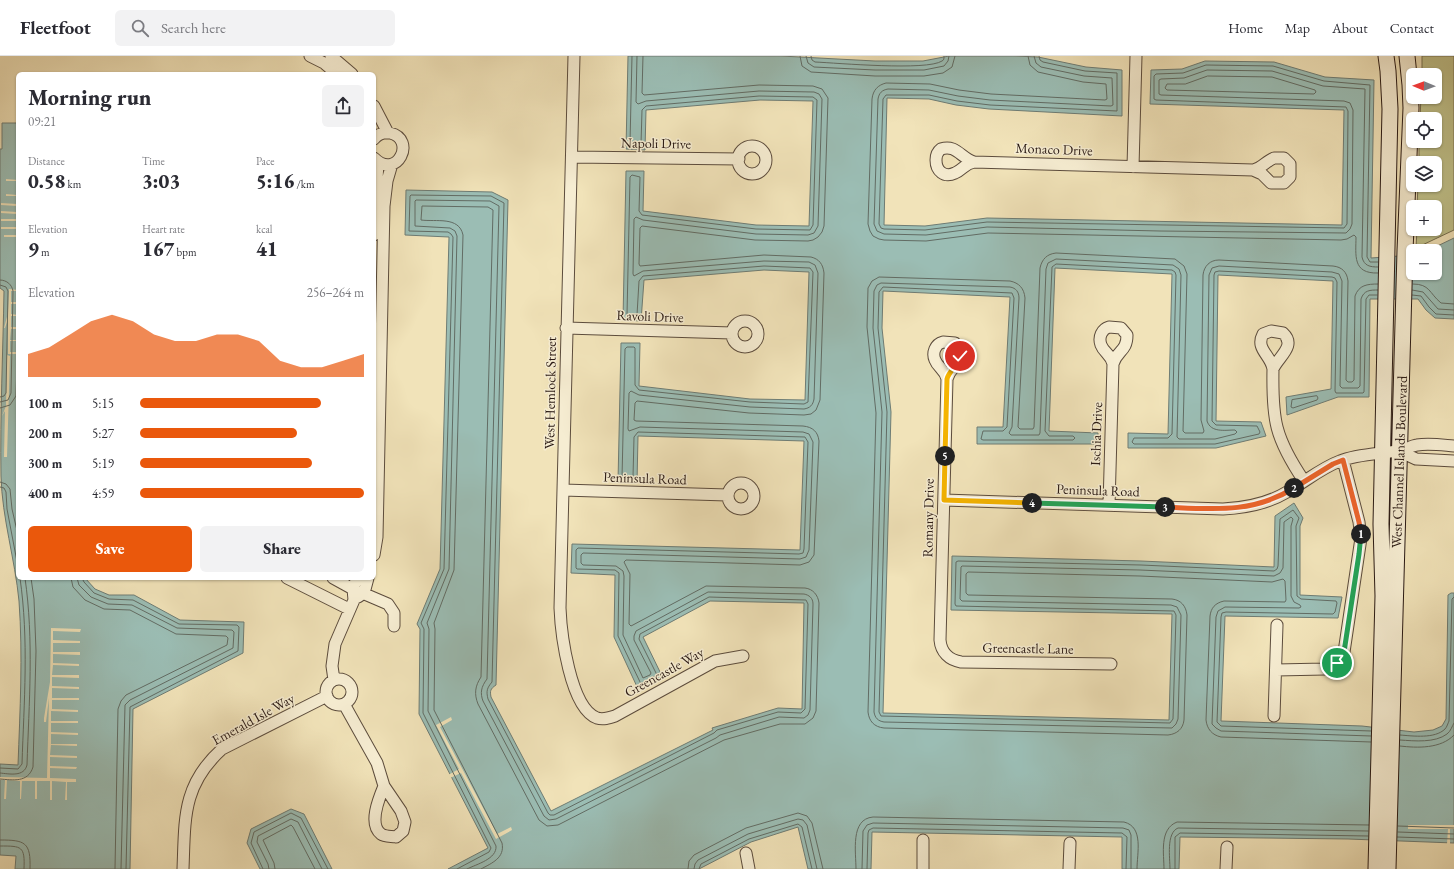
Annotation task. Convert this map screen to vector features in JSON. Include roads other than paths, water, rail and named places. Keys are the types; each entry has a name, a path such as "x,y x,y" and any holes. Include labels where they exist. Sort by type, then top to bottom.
{"main road":[{"name":"West Channel Islands Boulevard","path":"1386,56 1390,109 1381,524 1387,679 1388,869"},
{"name":"West Channel Islands Boulevard","path":"1376,869 1399,451 1411,108 1407,56"}],"street":[{"path":"310,56 324,63 335,72"},
{"path":"331,56 350,72"},
{"name":"West Hemlock Street","path":"574,56 560,608 563,643 569,668 583,707 591,715 600,718"},
{"path":"1134,167 1136,56"},
{"path":"376,110 388,132"},
{"path":"376,136 388,132 397,136 400,139 403,148 400,158 392,164 387,181 384,206 378,320 376,543"},
{"name":"Napoli Drive","path":"572,157 739,159"},
{"path":"376,160 382,164 392,164"},
{"name":"Monaco Drive","path":"974,162 1253,170"},
{"name":"Ravoli Drive","path":"566,328 732,333"},
{"name":"Ischia Drive","path":"1109,505 1113,364"},
{"path":"1274,369 1273,406 1277,430 1286,452 1304,481"},
{"name":"Romany Drive","path":"947,379 940,640 942,650 947,656"},
{"path":"1399,451 1417,445 1454,446"},
{"path":"1399,451 1416,459 1454,461"},
{"name":"Peninsula Road","path":"944,500 1223,509 1236,508 1249,506 1274,498 1333,464 1343,460 1399,451"},
{"path":"1276,670 1325,669 1337,663 1344,652 1361,538 1359,522 1343,460"},
{"name":"Peninsula Road","path":"563,490 727,495"},
{"path":"296,580 355,594 388,604 394,613 394,626"},
{"path":"336,580 355,594"},
{"path":"334,680 332,666 335,644 355,594 366,580"},
{"path":"1274,716 1277,625"},
{"name":"Greencastle Way","path":"600,718 615,716 715,661 743,656"},
{"name":"Greencastle Lane","path":"947,656 961,662 1111,664"},
{"path":"343,679 352,689 351,698 344,704 340,705 332,703 327,696 326,692 328,685 334,680 343,679"},
{"name":"Emerald Isle Way","path":"183,869 185,816 188,798 200,773 210,760 222,750 327,696"},
{"path":"344,704 377,763 384,786"},
{"path":"923,840 923,869"},
{"path":"1069,869 1070,843"},
{"path":"1226,869 1228,847"},
{"path":"746,853 749,869"}],"water":[{"path":"628,56 781,56 875,61 923,61 949,56 1038,57 1086,67 1122,70 1122,116 989,109 956,105 929,99 887,98 884,225 925,226 987,218 1342,225 1344,110 1150,104 1151,70 1182,69 1205,61 1274,62 1325,77 1374,80 1371,258 1406,256 1406,280 1442,280 1442,244 1454,238 1454,319 1435,318 1426,310 1418,299 1370,299 1369,397 1338,397 1287,415 1286,397 1331,389 1333,281 1218,275 1216,421 1261,422 1266,436 1216,448 1128,448 1128,433 1168,434 1172,274 1055,268 1049,431 1098,433 1098,444 977,444 977,427 1003,427 1010,297 883,291 882,328 891,412 883,713 1169,720 1172,614 951,610 952,556 1141,561 1274,567 1275,516 1294,503 1303,518 1300,526 1300,595 1342,597 1338,618 1225,616 1221,721 1362,726 1414,732 1433,730 1442,726 1446,719 1448,595 1454,593 1454,843 1348,839 1180,837 1179,869 1122,869 1122,837 872,832 871,869 808,869 798,827 751,842 699,869 448,869 488,848 419,714 420,629 417,624 440,569 449,237 405,235 406,190 492,192 508,200 496,685 491,690 491,697 551,811 713,730 712,728 778,708 802,709 804,603 710,601 643,637 663,678 639,691 614,637 615,575 571,573 572,544 800,550 804,441 638,436 637,483 618,482 621,343 640,343 639,386 750,399 805,400 809,272 764,270 644,280 641,321 623,320 626,171 644,171 643,211 756,225 809,226 813,101 760,100 646,110 645,150 626,149"},
{"path":"2,123 16,123 16,578 6,523 1,476 4,291 0,288 0,149 2,149"},
{"path":"16,580 87,580 95,589 109,595 134,595 180,620 244,622 243,653 133,709 130,869 15,869 16,856 0,855 0,764 18,765 21,663"},
{"path":"291,809 304,814 332,869 260,869 247,843 251,829"}]}
